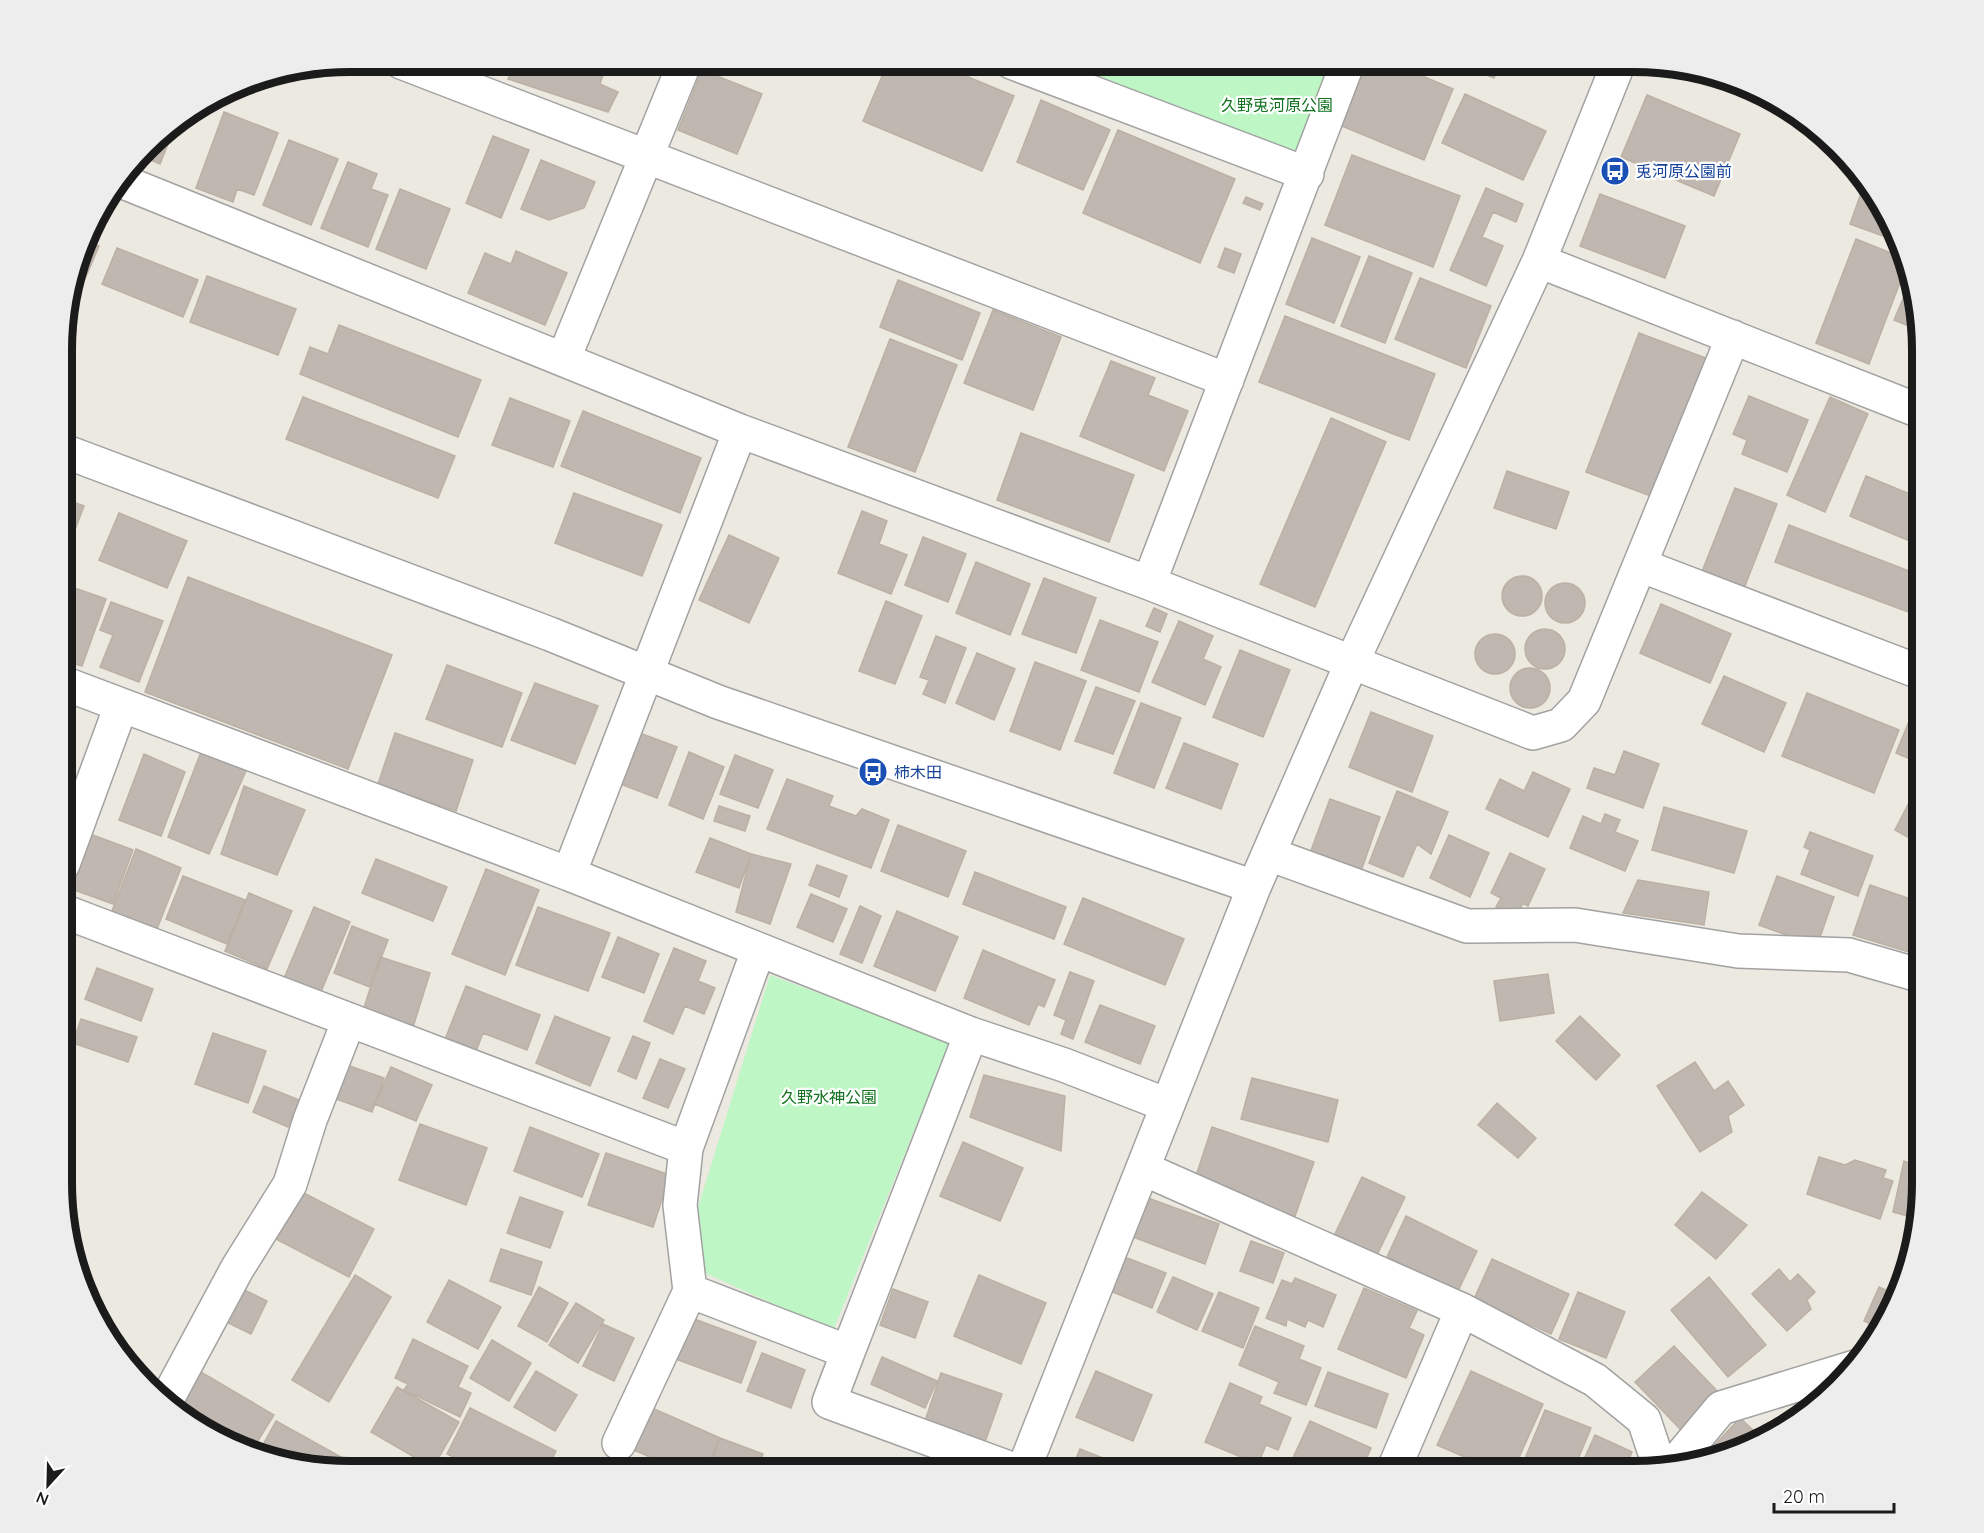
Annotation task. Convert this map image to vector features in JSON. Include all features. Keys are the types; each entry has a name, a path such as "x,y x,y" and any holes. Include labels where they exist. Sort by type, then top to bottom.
{"street":[{"path":"426,72 1227,380"},
{"path":"564,358 681,72"},
{"path":"1037,72 1307,174"},
{"path":"1149,583 1344,72"},
{"path":"1027,1461 1254,887 1352,662 1539,261 1615,72"},
{"path":"127,183 740,431 1149,583 1533,734 1561,725 1584,701 1732,337"},
{"path":"1539,261 1912,408"},
{"path":"568,874 740,431"},
{"path":"72,454 539,630 741,710 1254,887"},
{"path":"1640,565 1912,669"},
{"path":"72,687 568,874 971,1034 1064,1065 1167,1105"},
{"path":"72,839 121,706"},
{"path":"1269,854 1467,926 1575,925 1738,951 1849,955 1912,973"},
{"path":"72,915 686,1148"},
{"path":"619,1443 690,1291 680,1205 686,1148 758,951"},
{"path":"170,1394 237,1269 290,1184 310,1120 349,1020"},
{"path":"971,1034 829,1402 990,1461"},
{"path":"1144,1169 1462,1310 1595,1380 1644,1420 1668,1459"},
{"path":"690,1291 848,1352"},
{"path":"1397,1461 1462,1310"},
{"path":"1671,1459 1721,1408 1838,1372"}],"green space":[{"name":"久野兎河原公園","path":"1087,72 1335,72 1302,161 1085,79"},
{"name":"久野水神公園","path":"770,975 950,1042 833,1331 681,1262"}],"building":[{"path":"449,72 489,72 482,88"},
{"path":"511,72 604,72 600,84 618,92 608,112 508,79"},
{"path":"701,72 707,72 762,94 737,154 678,130"},
{"path":"884,72 956,72 1014,96 982,171 863,121"},
{"path":"1363,72 1413,72 1453,89 1424,160 1342,126"},
{"path":"1479,72 1496,72 1494,78"},
{"path":"1465,94 1546,131 1523,180 1442,143"},
{"path":"1647,95 1740,134 1714,196 1621,157"},
{"path":"1041,100 1110,130 1083,190 1017,162"},
{"path":"224,112 278,133 254,195 237,189 233,202 196,188"},
{"path":"1118,130 1235,179 1200,263 1083,213"},
{"path":"493,136 529,150 501,218 466,203"},
{"path":"170,138 160,164 148,159"},
{"path":"289,140 338,159 311,225 263,205"},
{"path":"1352,155 1460,196 1433,267 1325,225"},
{"path":"541,160 595,182 584,208 549,220 521,209"},
{"path":"348,162 377,174 371,189 388,195 368,247 321,228"},
{"path":"1486,188 1523,204 1516,222 1493,212 1482,237 1503,246 1486,286 1450,270"},
{"path":"400,189 450,209 426,269 376,249"},
{"path":"1862,191 1888,238 1850,224"},
{"path":"1600,194 1685,226 1665,278 1580,246"},
{"path":"1246,197 1263,204 1260,210 1243,203"},
{"path":"1312,238 1360,257 1334,323 1286,304"},
{"path":"1856,239 1895,255 1902,276 1869,364 1816,343"},
{"path":"93,244 99,246 85,279 81,278"},
{"path":"117,248 198,280 183,317 102,284"},
{"path":"1225,248 1241,254 1234,273 1218,267"},
{"path":"516,251 567,273 545,325 468,293 485,253 511,264"},
{"path":"1369,256 1412,273 1385,343 1341,326"},
{"path":"207,276 296,309 278,355 190,322"},
{"path":"1420,278 1491,306 1466,368 1395,339"},
{"path":"898,280 980,313 962,360 880,327"},
{"path":"1906,292 1911,327 1894,320"},
{"path":"993,310 1061,337 1033,410 964,383"},
{"path":"1285,316 1435,374 1409,440 1259,382"},
{"path":"339,325 481,380 458,437 300,374 310,347 328,354"},
{"path":"1639,333 1711,360 1659,499 1586,472"},
{"path":"890,339 957,365 915,472 848,447"},
{"path":"1111,361 1155,378 1148,395 1188,411 1164,471 1080,436"},
{"path":"1749,396 1808,420 1787,472 1742,454 1747,440 1733,434"},
{"path":"303,397 455,456 438,498 286,439"},
{"path":"1830,397 1868,414 1825,512 1787,495"},
{"path":"510,398 570,421 553,467 492,445"},
{"path":"583,411 701,458 680,513 561,466"},
{"path":"1331,418 1386,442 1315,607 1260,584"},
{"path":"1021,433 1134,475 1109,542 997,500"},
{"path":"1507,471 1569,492 1556,529 1494,508"},
{"path":"1866,476 1912,495 1912,542 1850,516"},
{"path":"1735,488 1777,504 1743,591 1701,574"},
{"path":"574,493 662,525 642,576 555,543"},
{"path":"72,502 84,506 72,535"},
{"path":"862,511 887,521 879,544 907,555 891,594 838,573"},
{"path":"119,513 187,541 167,588 99,560"},
{"path":"1789,525 1912,572 1911,613 1775,562"},
{"path":"729,535 779,558 749,623 699,600"},
{"path":"923,537 966,554 948,602 905,585"},
{"path":"976,562 1030,584 1010,635 956,613"},
{"path":"1522,576 1530,577 1536,582 1541,588 1541,604 1536,610 1530,615 1522,616 1514,615 1508,610 1503,604 1502,596 1503,588 1508,582 1514,577"},
{"path":"188,577 392,655 348,769 145,692"},
{"path":"1044,578 1096,598 1076,653 1022,634"},
{"path":"1565,583 1573,584 1579,589 1584,595 1584,611 1579,617 1573,622 1565,623 1557,622 1551,617 1546,611 1545,603 1546,595 1551,589 1557,584"},
{"path":"72,587 106,599 82,666 72,663"},
{"path":"886,601 922,616 895,684 859,671"},
{"path":"111,602 163,621 139,682 100,667 113,635 100,630"},
{"path":"1661,604 1731,634 1710,683 1640,653"},
{"path":"1154,608 1167,614 1160,632 1146,626"},
{"path":"1100,620 1158,642 1139,692 1081,670"},
{"path":"1179,621 1213,636 1203,659 1221,667 1205,705 1152,682"},
{"path":"1545,629 1553,630 1559,635 1564,641 1564,657 1559,663 1553,668 1545,669 1537,668 1531,663 1526,657 1525,649 1526,641 1531,635 1537,630"},
{"path":"1495,634 1503,635 1509,640 1514,646 1514,662 1509,668 1503,673 1495,674 1487,673 1481,668 1476,662 1475,654 1476,646 1481,640 1487,635"},
{"path":"936,636 966,648 945,703 923,694 929,680 920,677"},
{"path":"1240,650 1290,670 1263,737 1213,717"},
{"path":"977,653 1015,669 994,720 956,703"},
{"path":"1035,662 1086,681 1060,750 1010,731"},
{"path":"447,665 522,693 502,747 426,719"},
{"path":"1530,668 1538,669 1544,674 1549,680 1549,696 1544,702 1538,707 1530,708 1522,707 1516,702 1511,696 1510,688 1511,680 1516,674 1522,669"},
{"path":"1724,676 1786,703 1764,752 1702,724"},
{"path":"535,683 598,706 575,764 511,740"},
{"path":"1096,687 1135,701 1113,754 1075,741"},
{"path":"1807,693 1899,730 1874,793 1782,756"},
{"path":"1141,703 1181,718 1154,788 1114,773"},
{"path":"1371,712 1433,736 1412,792 1349,767"},
{"path":"1910,719 1912,720 1912,760 1896,753"},
{"path":"637,732 677,747 657,798 618,783"},
{"path":"395,733 473,760 456,811 378,784"},
{"path":"1184,743 1238,764 1221,809 1166,788"},
{"path":"203,747 250,762 209,854 168,837"},
{"path":"1624,751 1659,764 1643,808 1587,788 1594,768 1615,775"},
{"path":"689,752 724,767 703,819 669,805"},
{"path":"144,754 185,772 161,836 119,820"},
{"path":"735,755 773,770 758,808 720,794"},
{"path":"1533,772 1570,789 1548,837 1486,809 1500,779 1524,791"},
{"path":"787,779 833,796 829,806 856,816 862,809 889,820 871,868 767,829"},
{"path":"244,786 305,810 277,875 221,854"},
{"path":"1397,791 1448,812 1431,854 1417,844 1403,877 1369,863"},
{"path":"1912,797 1912,839 1895,830"},
{"path":"1330,799 1380,817 1360,874 1309,856"},
{"path":"719,806 750,816 745,831 714,821"},
{"path":"1664,807 1747,831 1734,873 1652,850"},
{"path":"1605,814 1620,820 1615,832 1638,841 1625,871 1570,848 1583,816 1601,824"},
{"path":"898,825 966,851 948,897 881,871"},
{"path":"1810,832 1873,856 1858,896 1801,874 1810,850 1804,847"},
{"path":"90,834 133,850 113,904 72,889 72,880"},
{"path":"1449,835 1489,853 1470,897 1430,878"},
{"path":"710,838 751,854 739,888 696,872"},
{"path":"136,849 181,868 155,934 110,916"},
{"path":"1510,853 1545,869 1528,906 1523,903 1516,917 1496,907 1501,898 1491,893"},
{"path":"751,854 791,864 770,924 736,912"},
{"path":"376,859 447,887 433,921 362,893"},
{"path":"817,865 847,876 839,897 809,885"},
{"path":"486,869 539,890 505,975 452,954"},
{"path":"975,872 1066,907 1054,939 963,904"},
{"path":"183,876 245,900 227,944 166,919"},
{"path":"1777,876 1834,897 1817,946 1759,925"},
{"path":"1638,880 1709,892 1704,925 1623,913"},
{"path":"1870,885 1912,900 1912,953 1853,935"},
{"path":"249,893 292,911 267,969 225,951"},
{"path":"811,894 847,909 833,942 797,927"},
{"path":"1083,898 1184,939 1165,985 1064,944"},
{"path":"860,906 881,916 862,963 840,954"},
{"path":"314,907 350,922 318,999 282,983"},
{"path":"538,907 610,933 588,991 516,965"},
{"path":"897,911 958,937 935,991 874,966"},
{"path":"352,926 388,940 370,987 334,973"},
{"path":"618,937 659,954 644,993 602,977"},
{"path":"674,948 706,961 698,981 715,988 704,1014 685,1006 673,1034 644,1021"},
{"path":"983,950 1055,980 1044,1007 1038,1004 1029,1025 964,998"},
{"path":"380,957 430,973 413,1027 363,1011"},
{"path":"97,968 153,989 141,1021 85,999"},
{"path":"1070,972 1094,981 1073,1039 1061,1034 1066,1020 1054,1015"},
{"path":"1548,974 1554,1013 1500,1021 1494,981"},
{"path":"466,986 540,1015 527,1050 483,1033 475,1054 444,1042"},
{"path":"1100,1005 1155,1026 1140,1064 1085,1042"},
{"path":"555,1016 610,1038 590,1086 536,1063"},
{"path":"1580,1016 1620,1055 1596,1080 1556,1041"},
{"path":"81,1019 137,1037 128,1062 73,1043"},
{"path":"213,1033 266,1051 248,1103 195,1084"},
{"path":"633,1036 650,1043 636,1079 618,1071"},
{"path":"660,1059 685,1069 668,1108 643,1098"},
{"path":"1695,1062 1714,1091 1728,1081 1744,1105 1728,1116 1732,1132 1700,1152 1657,1086"},
{"path":"344,1064 384,1078 372,1112 331,1097"},
{"path":"391,1067 432,1085 416,1121 375,1104"},
{"path":"984,1075 1065,1096 1061,1151 970,1117"},
{"path":"1252,1078 1338,1100 1328,1142 1241,1119"},
{"path":"264,1086 299,1100 288,1127 253,1112"},
{"path":"1497,1103 1536,1138 1518,1158 1478,1125"},
{"path":"420,1124 487,1148 466,1205 399,1180"},
{"path":"530,1127 599,1154 582,1197 514,1171"},
{"path":"1212,1127 1314,1162 1295,1216 1194,1182"},
{"path":"963,1142 1023,1168 1000,1221 940,1196"},
{"path":"606,1153 670,1175 653,1227 588,1205"},
{"path":"1819,1157 1845,1165 1855,1160 1886,1170 1883,1178 1893,1181 1880,1219 1807,1194"},
{"path":"1904,1161 1912,1164 1910,1217 1893,1212"},
{"path":"1362,1177 1405,1197 1377,1255 1335,1234"},
{"path":"296,1189 374,1229 349,1277 272,1237"},
{"path":"1702,1192 1747,1225 1716,1259 1675,1225"},
{"path":"520,1197 563,1212 550,1248 507,1233"},
{"path":"1148,1198 1219,1224 1205,1264 1133,1237"},
{"path":"1406,1216 1477,1251 1458,1291 1387,1257"},
{"path":"1251,1241 1284,1253 1273,1283 1240,1271"},
{"path":"501,1249 542,1262 531,1295 490,1281"},
{"path":"1122,1256 1166,1273 1152,1308 1108,1290"},
{"path":"1492,1259 1569,1294 1551,1334 1474,1299"},
{"path":"1779,1269 1790,1282 1798,1274 1815,1292 1807,1300 1811,1309 1787,1331 1752,1294"},
{"path":"355,1275 391,1297 329,1402 292,1380"},
{"path":"979,1275 1046,1303 1021,1364 954,1336"},
{"path":"1173,1277 1213,1294 1197,1330 1157,1312"},
{"path":"1709,1277 1766,1345 1728,1377 1671,1310"},
{"path":"1295,1278 1336,1295 1323,1327 1308,1320 1305,1327 1287,1319 1286,1326 1266,1318 1282,1280 1292,1284"},
{"path":"449,1280 501,1307 478,1349 427,1322"},
{"path":"232,1284 267,1301 251,1334 216,1317"},
{"path":"539,1287 568,1303 547,1342 518,1326"},
{"path":"1879,1287 1890,1292 1873,1325 1864,1321"},
{"path":"1364,1288 1417,1311 1409,1328 1424,1335 1406,1378 1338,1349"},
{"path":"893,1289 928,1302 915,1338 880,1325"},
{"path":"1219,1292 1259,1308 1243,1348 1202,1331"},
{"path":"1578,1292 1625,1312 1606,1358 1559,1339"},
{"path":"576,1303 604,1320 578,1363 549,1345"},
{"path":"689,1317 756,1342 741,1383 673,1358"},
{"path":"603,1324 634,1338 614,1381 583,1366"},
{"path":"1255,1326 1304,1346 1299,1359 1321,1368 1306,1405 1274,1393 1279,1382 1239,1365"},
{"path":"413,1339 468,1366 458,1387 471,1393 460,1417 404,1390 408,1384 395,1378"},
{"path":"492,1340 531,1363 509,1401 470,1378"},
{"path":"1674,1346 1720,1394 1681,1430 1635,1382"},
{"path":"762,1353 805,1370 791,1408 747,1391"},
{"path":"882,1357 937,1381 925,1408 871,1384"},
{"path":"194,1368 274,1415 256,1444 211,1424 176,1399"},
{"path":"536,1371 577,1395 555,1431 514,1407"},
{"path":"1096,1371 1152,1395 1133,1441 1076,1417"},
{"path":"1471,1371 1543,1404 1517,1461 1474,1461 1437,1445"},
{"path":"1328,1372 1388,1394 1376,1428 1315,1406"},
{"path":"941,1373 1002,1394 985,1442 925,1421"},
{"path":"1230,1383 1262,1397 1259,1404 1291,1418 1278,1450 1266,1445 1259,1461 1251,1461 1205,1442"},
{"path":"397,1387 459,1422 437,1461 421,1461 371,1432"},
{"path":"470,1408 556,1451 551,1461 461,1461 447,1454"},
{"path":"652,1408 720,1438 710,1461 659,1461 634,1450"},
{"path":"1545,1410 1591,1428 1577,1461 1524,1461"},
{"path":"1740,1418 1756,1433 1741,1440 1709,1451"},
{"path":"276,1421 341,1457 339,1460 314,1459 262,1446"},
{"path":"1310,1421 1371,1448 1365,1461 1292,1461"},
{"path":"1595,1435 1632,1452 1628,1461 1589,1461 1590,1459 1585,1457"},
{"path":"720,1438 763,1454 761,1461 712,1461"},
{"path":"1080,1449 1110,1461 1075,1461"}],"place":[{"name":"兎河原公園前","path":"1615,171"},
{"name":"柿木田","path":"873,772"}]}
